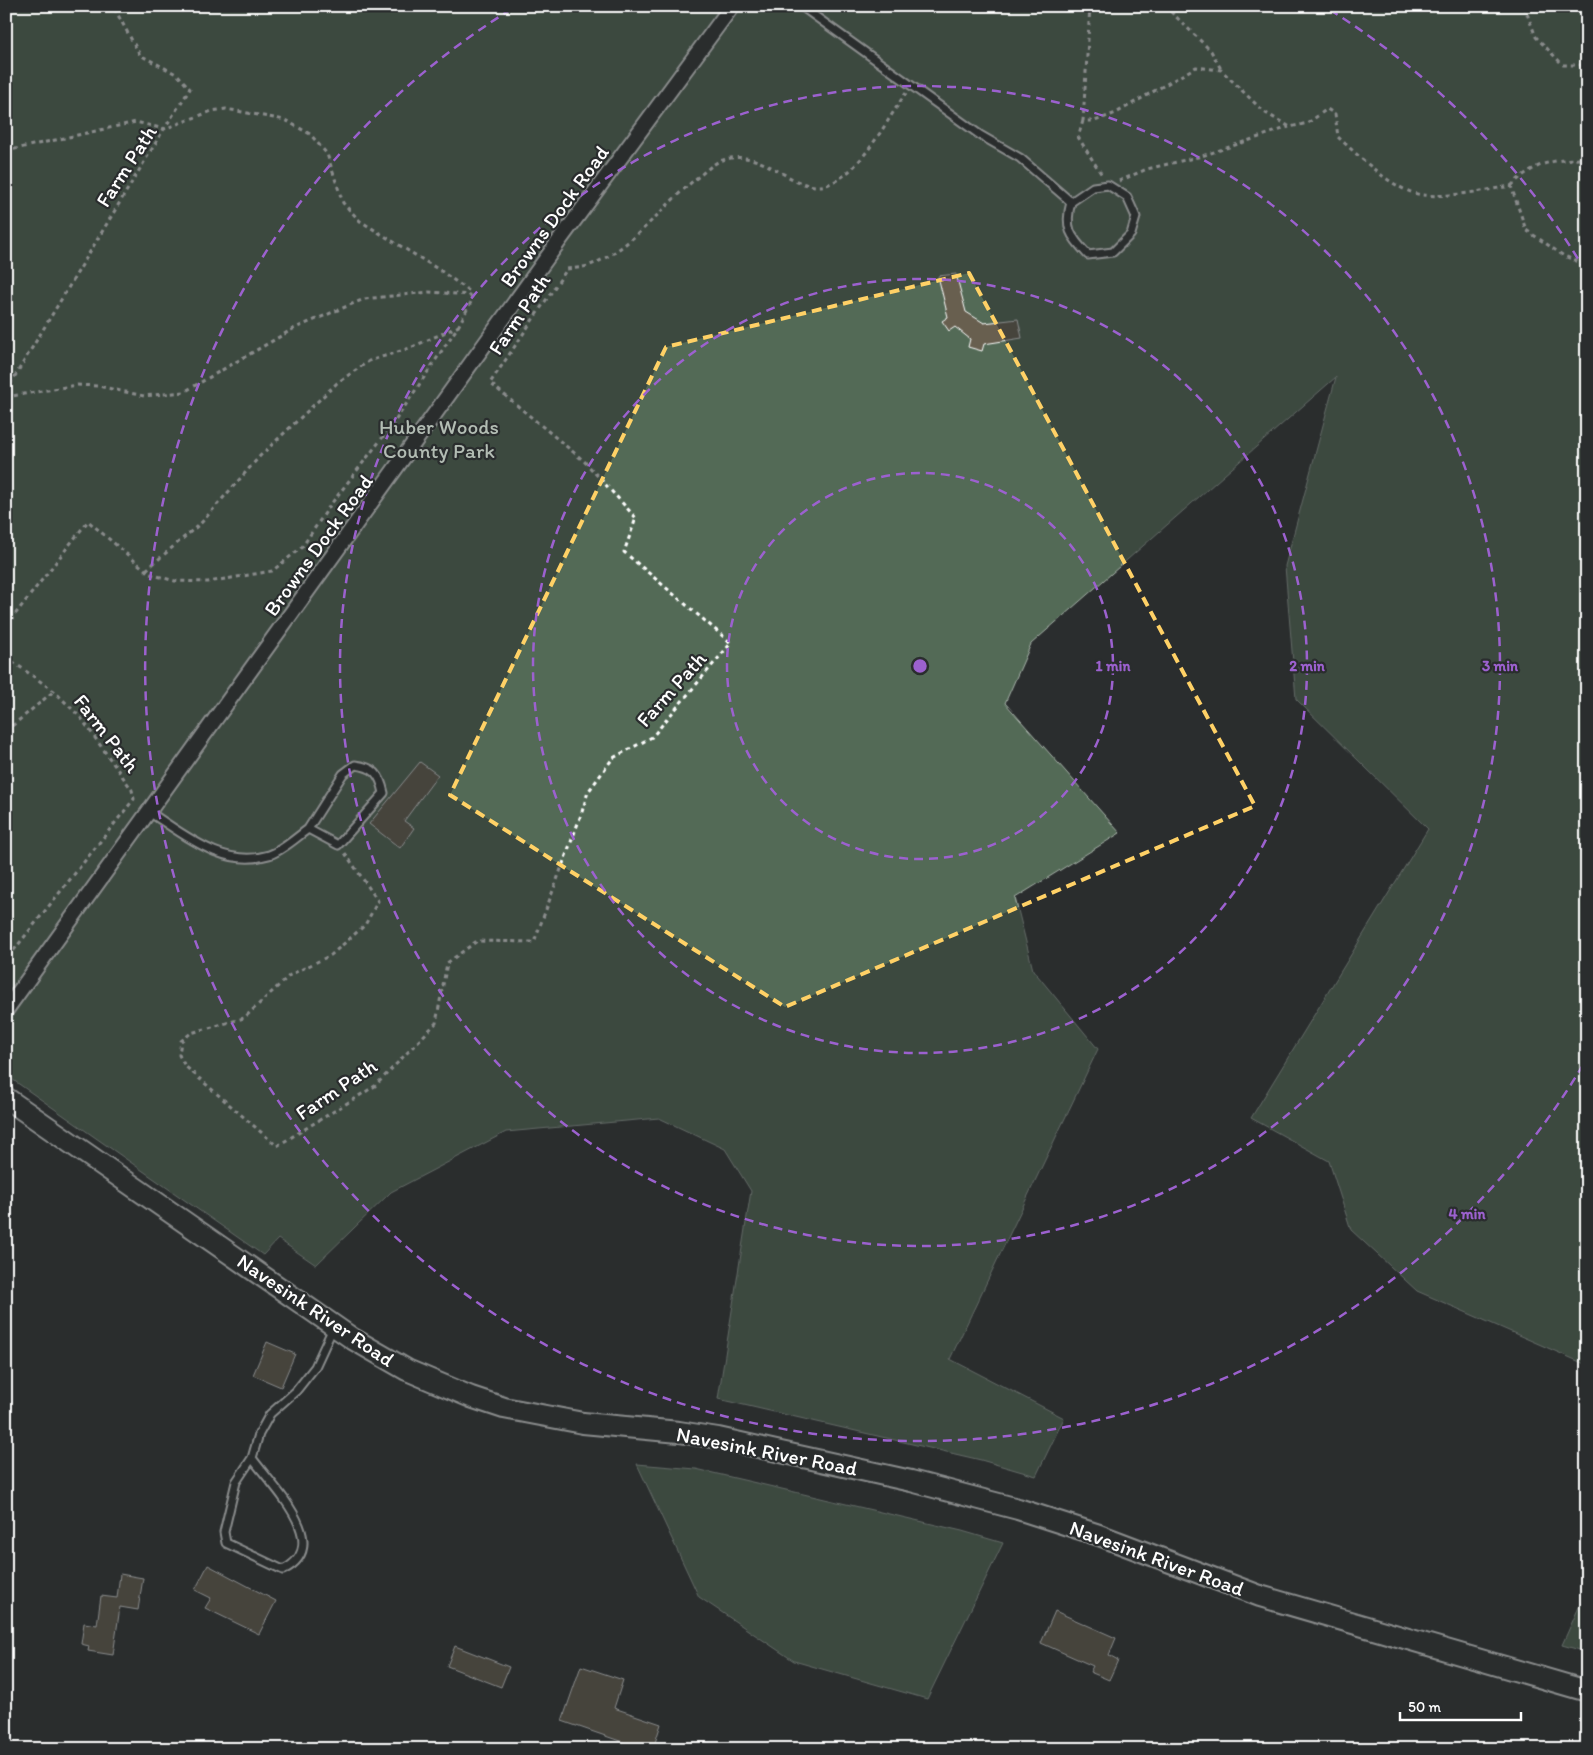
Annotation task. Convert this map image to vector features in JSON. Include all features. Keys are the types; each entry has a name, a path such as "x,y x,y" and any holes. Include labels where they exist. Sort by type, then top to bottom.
{"main road":[{"name":"Navesink River Road","path":"6,1098 380,1356 407,1370 471,1397 504,1408 583,1423 679,1432 718,1438 911,1481 1018,1509 1100,1535 1260,1596 1587,1691"}],"street":[{"name":"Browns Dock Road","path":"6,1010 559,240 732,6"}],"lane":[{"path":"801,6 980,135 999,143 1020,158 1071,202"},
{"path":"1108,185 1127,197 1136,217 1131,234 1113,252 1088,254 1074,240 1066,220 1071,202 1093,187 1108,185"},
{"path":"149,812 216,853 236,858 270,855 308,829 343,774 355,765 370,767 380,778 384,793 338,845 308,829"},
{"path":"252,1458 286,1501 302,1530 302,1554 296,1564 283,1570 226,1543 224,1532 236,1482 252,1458 259,1434 270,1414 296,1391 315,1367 334,1326"}],"path":[{"path":"6,151 136,122 164,128 190,89 178,75 140,55 112,6"},
{"path":"1090,6 1083,121 1078,137 1108,185 1147,169 1202,156 1308,122 1327,109 1335,114 1338,137 1390,182 1422,195 1472,192 1512,186 1524,173 1554,160 1587,160"},
{"path":"1165,6 1211,51 1221,70 1264,112 1290,127"},
{"path":"1524,6 1536,37 1563,65 1587,65"},
{"path":"1083,121 1095,121 1116,113 1196,67 1221,70"},
{"name":"Farm Path","path":"338,845 378,902 365,924 331,955 290,975 244,1018 191,1033 181,1041 179,1055 185,1066 277,1146 375,1086 436,1023 448,964 477,941 534,942 588,792 613,758 652,737 731,643 624,552 636,518 584,462 490,383 567,269 589,265 620,247 687,186 721,160 745,156 772,165 804,185 828,184 854,168 911,84"},
{"name":"Farm Path","path":"6,390 164,128 212,111 226,109 285,120 310,134 327,154 343,203 360,221 441,271 469,291 472,300 459,325 392,424 331,504 302,547 272,571 208,582 175,581 150,574 88,521 6,626"},
{"path":"1512,186 1526,230 1564,256 1587,265"},
{"path":"6,397 77,385 98,386 144,396 184,392 293,329 364,299 429,292 470,295"},
{"path":"146,570 202,522 260,456 336,383 369,361 410,348 459,325"},
{"name":"Farm Path","path":"6,658 54,691 81,718 132,790 134,799 6,960"},
{"path":"6,731 54,691"}],"highlighted area":[{"path":"969,273 1255,806 785,1007 450,795 666,347"}],"green space":[{"name":"Huber Woods County Park","path":"6,6 1587,6 1587,1365 1417,1291 1351,1230 1329,1161 1251,1118 1428,829 1296,699 1285,566 1336,377 1031,644 1005,703 1120,833 1015,898 1033,970 1098,1049 950,1359 1064,1418 1036,1476 981,1460 718,1399 751,1191 725,1149 659,1118 506,1132 391,1192 316,1265 278,1239 263,1255 6,1075"},
{"path":"637,1464 696,1469 962,1531 1003,1543 927,1699 794,1661 699,1597"},
{"path":"1587,1589 1587,1652 1562,1645"}],"building":[{"path":"956,274 966,312 984,323 1018,319 1022,338 984,344 982,351 968,347 970,339 955,327 949,331 942,321 948,317 938,276"},
{"path":"420,762 438,775 404,821 414,828 400,848 369,824"},
{"path":"267,1342 295,1354 281,1387 253,1375"},
{"path":"208,1565 276,1601 259,1634 205,1608 211,1598 195,1590"},
{"path":"120,1574 143,1578 138,1610 120,1607 113,1655 88,1651 89,1646 81,1644 84,1623 97,1625 101,1596 117,1598"},
{"path":"1055,1611 1116,1638 1109,1655 1118,1660 1109,1680 1090,1672 1093,1666 1041,1643"},
{"path":"455,1646 509,1667 501,1687 447,1666"},
{"path":"581,1666 623,1680 614,1708 661,1724 653,1749 643,1749 562,1721"}]}
